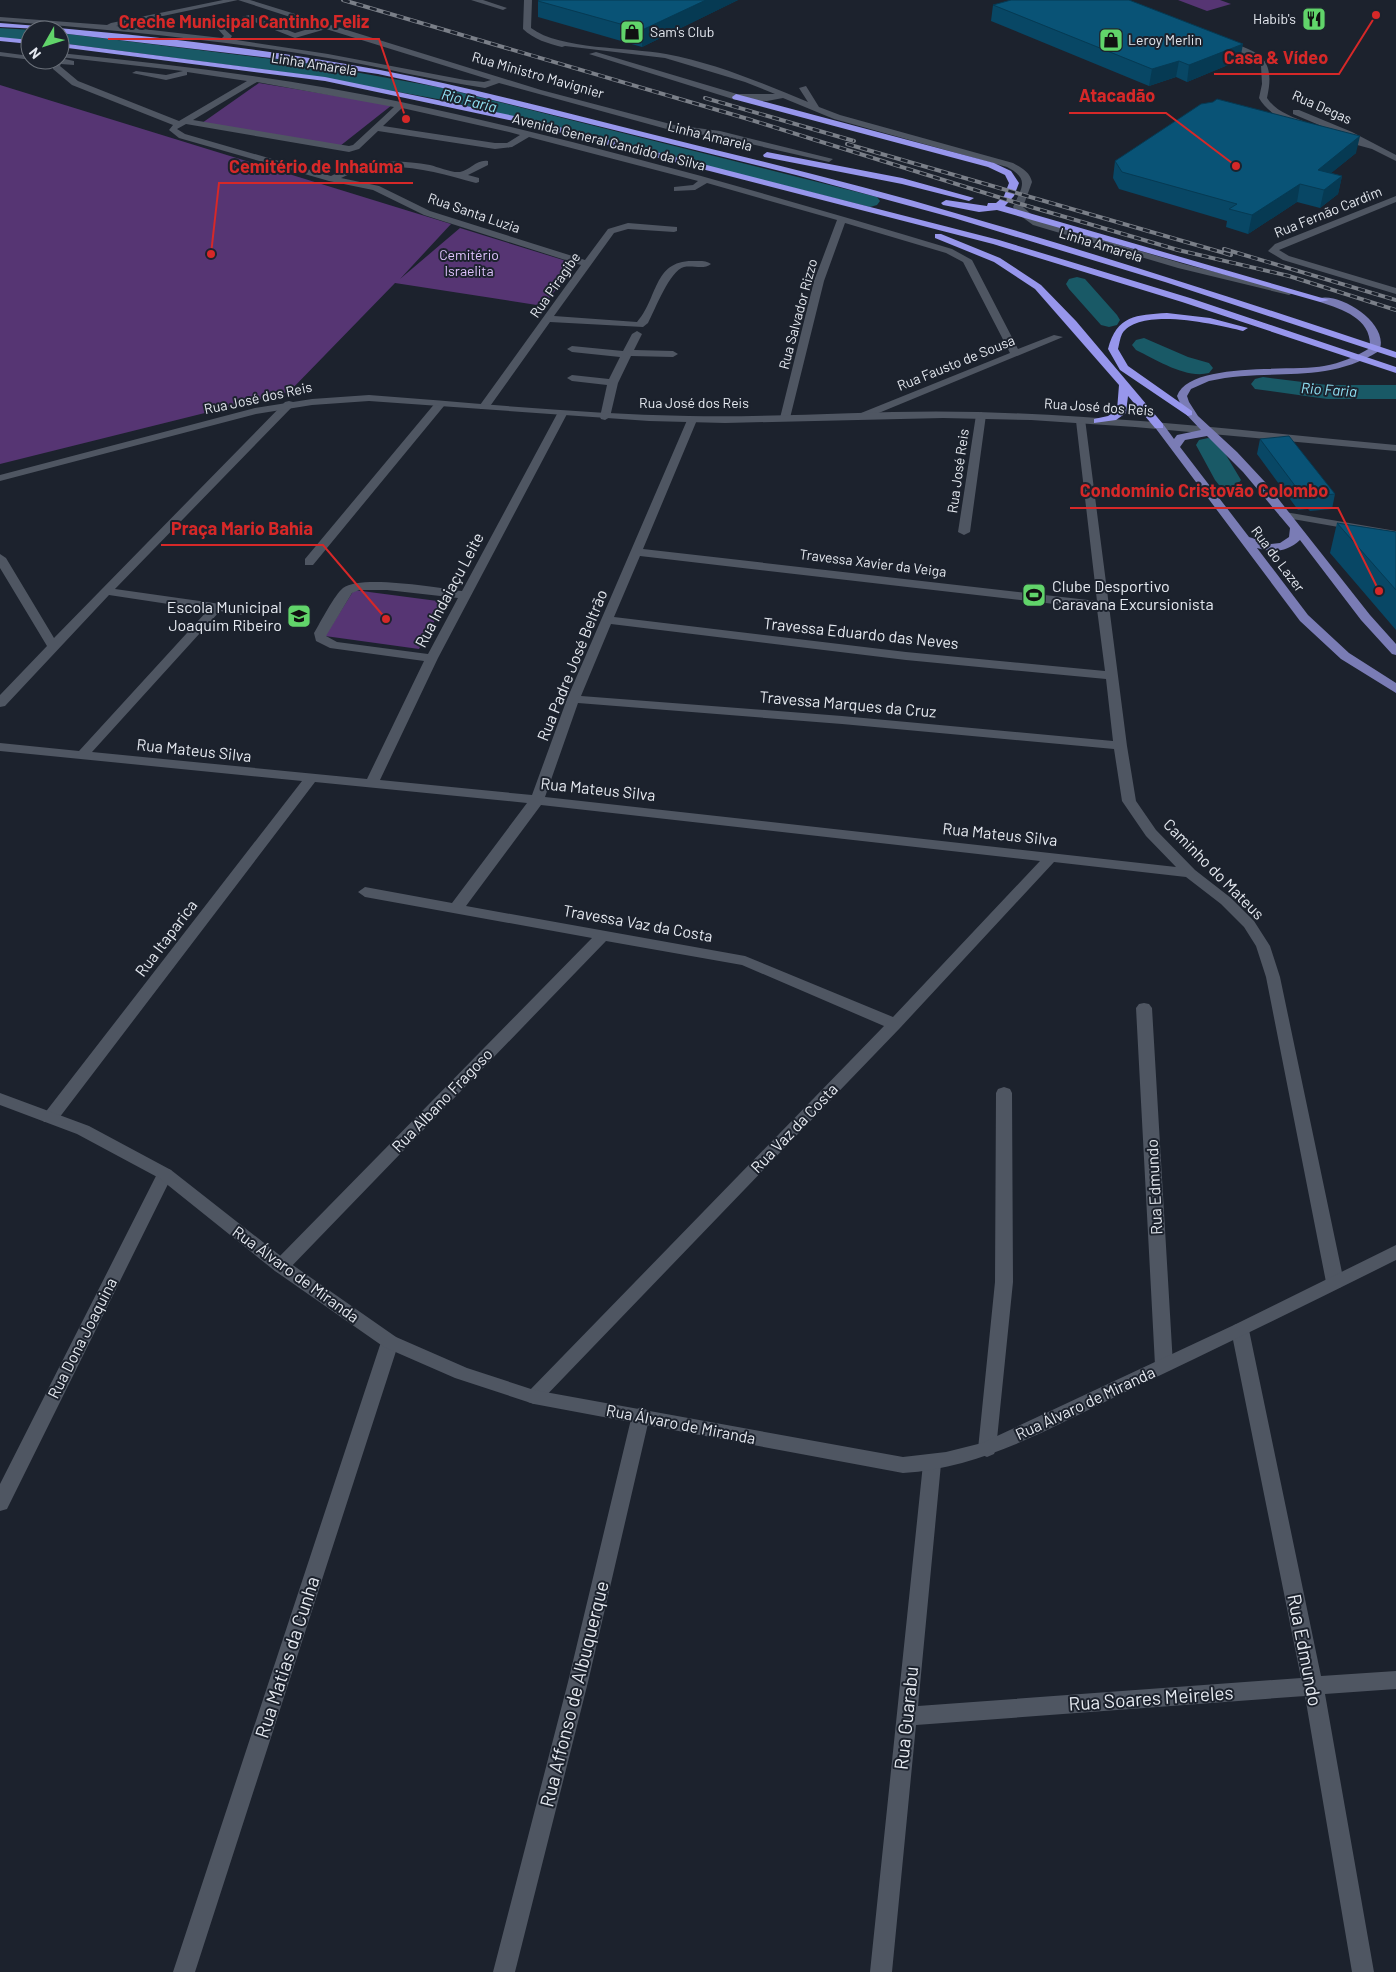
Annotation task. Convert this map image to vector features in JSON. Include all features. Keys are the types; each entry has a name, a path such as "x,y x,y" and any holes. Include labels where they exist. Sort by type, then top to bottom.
{"highway":[{"name":"Linha Amarela","path":"0,25 81,32 351,67 546,109 781,168 1058,245 1396,355"},
{"path":"0,39 20,41"},
{"name":"Linha Amarela","path":"70,46 278,72 390,91 524,121 845,203 1072,264 1396,370"},
{"path":"546,109 600,118 972,208 997,206 1008,198 1014,182 1008,173 991,165 834,120 736,97"},
{"path":"729,148 932,188 1324,300"},
{"path":"845,203 974,249 1017,272 1038,287 1065,315 1159,426"},
{"path":"1018,207 1016,217 1030,226 1187,278 1283,318"},
{"path":"1188,413 1124,368 1113,349 1113,343 1120,330 1138,320 1167,316 1217,322 1306,341"},
{"path":"1098,422 1112,418 1122,411 1124,384"}],"main road":[{"path":"1188,413 1182,401 1182,394 1186,387 1197,382 1224,374 1329,367 1356,361 1375,349 1377,339 1368,322 1354,312 1324,300"},
{"name":"Rua do Lazer","path":"1188,413 1211,432 1236,457 1286,515 1372,625 1396,651"},
{"name":"Rua do Lazer","path":"1159,426 1316,631 1351,660 1396,689"},
{"path":"1175,446 1181,437 1211,432"},
{"path":"1244,539 1268,548 1282,547 1295,538 1296,528"}],"street":[{"path":"100,28 234,0"},
{"name":"Rua Ministro Mavignier","path":"242,0 498,80 674,128 720,134 829,160"},
{"path":"475,0 503,8"},
{"path":"528,0 527,30 553,42 736,97 767,98 784,95"},
{"path":"246,17 295,36 327,26"},
{"path":"0,19 224,42 327,56 478,84 490,84 498,80"},
{"path":"222,28 228,36 224,42"},
{"name":"Rua Degas","path":"1212,38 1248,53 1264,63 1268,68 1263,98 1279,113 1326,133 1370,147"},
{"path":"553,42 666,56 748,80 816,108 834,120 1019,169 1025,173 1028,182 1018,207 1028,218 1048,227 1223,278 1324,300"},
{"path":"0,53 20,53"},
{"path":"0,53 20,56"},
{"path":"649,71 638,64 640,59 666,56"},
{"name":"Avenida General Candido da Silva","path":"70,59 190,70 256,79 323,89 401,105 705,180 842,218 949,251 967,260 984,296 1016,353"},
{"path":"60,70 76,84 182,123 344,150 356,147 401,105"},
{"path":"182,123 256,79"},
{"path":"803,88 816,108"},
{"name":"Rua Degas","path":"1266,88 1282,105 1396,158"},
{"path":"1279,113 1292,115 1342,132"},
{"name":"Rua Santa Luzia","path":"182,123 173,130 182,136 332,179 376,188 427,212 587,264"},
{"path":"377,128 495,146 509,145 526,135"},
{"path":"461,175 485,163"},
{"path":"332,179 358,169 386,166 422,167 476,180"},
{"path":"677,189 695,187 705,180"},
{"name":"Rua Fernão Cardim","path":"1396,199 1278,246 1273,252 1286,258 1396,291"},
{"name":"Rua Salvador Rizzo","path":"785,418 819,281 842,218"},
{"name":"Rua Piragibe","path":"484,408 611,231 628,226 674,229"},
{"path":"547,319 639,325 643,323 670,270 681,264 706,264"},
{"path":"605,417 613,383 637,334"},
{"name":"Rua Fausto de Sousa","path":"865,415 1058,337"},
{"path":"572,350 627,354 673,354"},
{"path":"572,378 613,383"},
{"name":"Rua José dos Reis","path":"0,478 289,404 369,398 605,417 692,420 865,415 981,415 1159,426 1396,448"},
{"path":"0,703 106,591 289,404"},
{"path":"309,562 440,404"},
{"name":"Rua Indaiaçu Leite","path":"371,784 464,595 562,414"},
{"name":"Rua José Reis","path":"964,532 981,415"},
{"name":"Rua Padre José Beltrão","path":"457,906 537,800 573,699 692,420"},
{"name":"Caminho do Mateus","path":"1081,421 1120,746 1130,801 1151,833 1190,873 1226,901 1249,924 1263,946 1273,977 1335,1282"},
{"path":"1286,515 1396,534"},
{"name":"Travessa Xavier da Veiga","path":"637,552 1104,606"},
{"path":"0,558 53,646"},
{"path":"432,658 334,645 320,638 320,633 348,590 354,587 370,585 464,595"},
{"path":"106,591 242,610"},
{"path":"80,756 217,607"},
{"name":"Travessa Eduardo das Neves","path":"607,620 906,656 1112,676"},
{"name":"Travessa Marques da Cruz","path":"573,699 842,720 1120,746"},
{"name":"Rua Mateus Silva","path":"0,747 537,800 1190,873"},
{"name":"Rua Itaparica","path":"50,1118 310,779"},
{"name":"Rua Vaz da Costa","path":"534,1397 895,1024 1052,857"},
{"name":"Travessa Vaz da Costa","path":"365,892 457,906 745,961 895,1024"},
{"name":"Rua Albano Fragoso","path":"281,1266 603,935"},
{"name":"Rua Edmundo","path":"1144,1008 1164,1366"},
{"path":"987,1449 1004,1282 1004,1093"},
{"name":"Rua Álvaro de Miranda","path":"0,1099 83,1130 165,1174 281,1266 390,1342 461,1373 534,1397 641,1415 903,1465 932,1464 987,1449 1240,1330 1396,1252"},
{"name":"Rua Dona Joaquina","path":"0,1503 165,1174"},
{"name":"Rua Edmundo","path":"1240,1330 1313,1686 1363,1972"},
{"name":"Rua Matias da Cunha","path":"184,1972 390,1342"},
{"name":"Rua Affonso de Albuquerque","path":"504,1972 578,1682 641,1415"},
{"name":"Rua Guarabu","path":"881,1972 932,1464"},
{"name":"Rua Soares Meireles","path":"906,1716 1396,1680"}],"green space":[{"path":"1178,0 1220,0 1231,4 1207,11"},
{"path":"259,83 392,105 340,146 202,123"},
{"name":"Cemitério Israelita","path":"0,85 451,224 400,279 460,228 576,264 543,306 395,283 289,392 0,464"},
{"path":"354,590 445,602 419,649 325,636"}],"building":[{"path":"539,0 706,0 642,30"},
{"name":"Leroy Merlin","path":"1011,0 1129,0 1243,44 1189,65 1179,61 1152,69 993,5"},
{"path":"1217,99 1360,136 1318,170 1342,176 1324,190 1300,184 1252,215 1229,209 1237,204 1122,172 1115,161 1201,104 1213,102"},
{"path":"1289,436 1335,494 1302,495 1260,439"},
{"path":"1337,523 1396,532 1396,590"}],"waterway":[{"name":"Rio Faria","path":"0,33 20,34"},
{"name":"Rio Faria","path":"70,39 305,69 443,94 870,201"},
{"name":"Rio Faria","path":"1077,284 1109,320"},
{"name":"Rio Faria","path":"1144,345 1180,362 1201,368"},
{"name":"Rio Faria","path":"1263,384 1327,392 1396,392"},
{"path":"1208,445 1228,480"}],"railway":[{"path":"343,0 748,119 1014,202 1178,250 1289,276 1396,310"},
{"path":"705,98 854,141"},
{"path":"847,144 1231,255"},
{"path":"1224,249 1396,300"}],"place":[{"name":"Casa & Vídeo","path":"1376,15"},
{"name":"Habib's","path":"1314,19"},
{"name":"Sam's Club","path":"632,32"},
{"name":"Leroy Merlin","path":"1111,40"},
{"name":"Creche Municipal Cantinho Feliz","path":"406,119"},
{"name":"Atacadão","path":"1236,166"},
{"name":"Cemitério de Inhaúma","path":"211,254"},
{"name":"Condomínio Cristovão Colombo","path":"1379,591"},
{"name":"Clube Desportivo Caravana Excursionista","path":"1034,595"},
{"name":"Escola Municipal Joaquim Ribeiro","path":"299,616"},
{"name":"Praça Mario Bahia","path":"386,619"}]}
